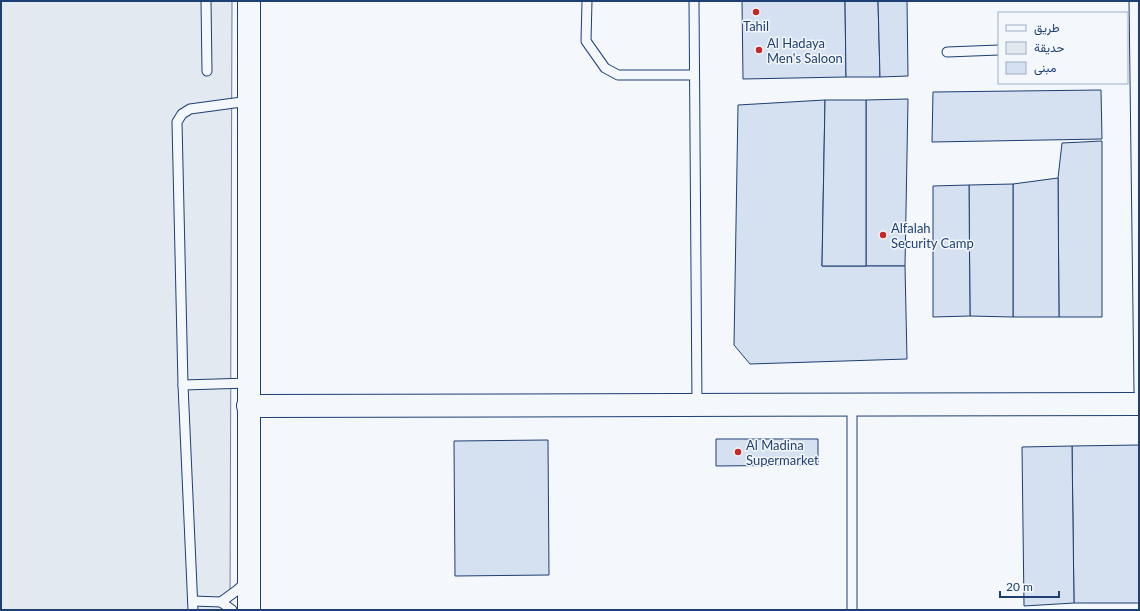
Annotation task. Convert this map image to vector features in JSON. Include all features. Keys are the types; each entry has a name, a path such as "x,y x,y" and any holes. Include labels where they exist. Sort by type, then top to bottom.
{"street":[{"path":"249,1 249,610"},
{"path":"248,406 1139,404"}],"lane":[{"path":"206,1 207,71"},
{"path":"587,1 586,41 605,68 618,75 694,75"},
{"path":"694,1 697,406"},
{"path":"1134,1 1131,46 1138,225 1139,392"},
{"path":"947,52 998,50"},
{"path":"249,579 236,591 220,602 193,605 183,384 177,122 182,114 190,109 250,101"},
{"path":"183,384 249,383"},
{"path":"852,405 852,610"},
{"path":"220,602 232,610"}],"green space":[{"path":"1,1 232,1 230,610 1,610"}],"building":[{"path":"742,1 845,1 846,77 743,79"},
{"path":"845,1 878,1 880,77 846,77"},
{"path":"878,1 907,1 908,76 880,77"},
{"path":"1101,90 1102,139 932,142 933,92"},
{"path":"908,99 905,266 866,266 866,100"},
{"path":"825,100 822,266 905,266 907,359 750,364 734,345 738,105"},
{"path":"825,100 866,100 866,266 822,266"},
{"path":"1102,141 1102,317 1059,317 1058,178 1062,143"},
{"path":"1058,178 1059,317 1013,317 1013,184"},
{"path":"1013,184 1013,317 970,316 969,185"},
{"path":"969,185 970,316 933,317 933,186"},
{"path":"716,439 818,439 818,465 716,466"},
{"path":"548,440 549,575 455,576 454,441"},
{"path":"1139,445 1139,603 1074,603 1072,446"},
{"path":"1072,446 1074,603 1024,606 1022,447"}],"place":[{"name":"Tahil","path":"756,12"},
{"name":"Al Hadaya Men's Saloon","path":"759,50"},
{"name":"Alfalah Security Camp","path":"883,235"},
{"name":"Al Madina Supermarket","path":"738,452"}]}
